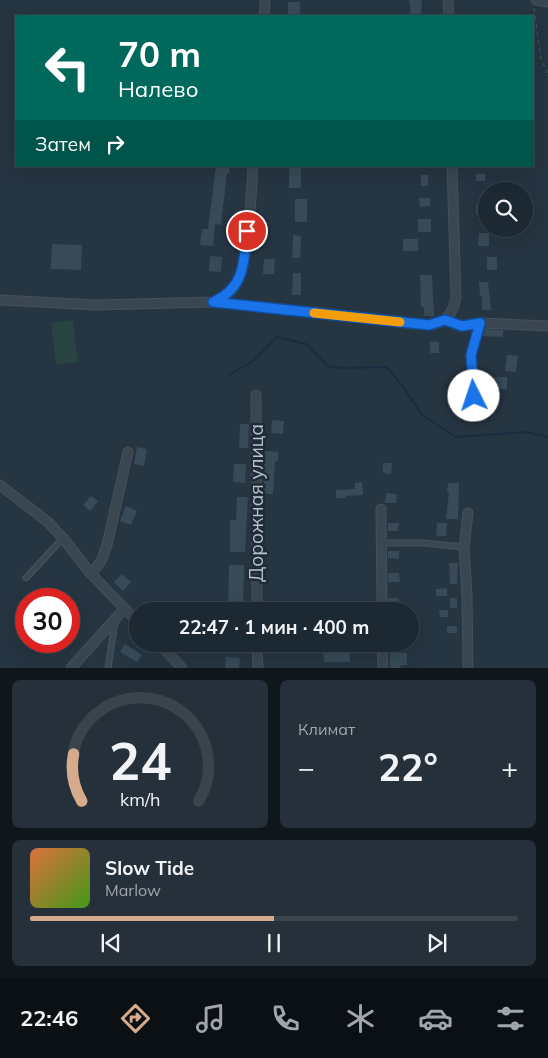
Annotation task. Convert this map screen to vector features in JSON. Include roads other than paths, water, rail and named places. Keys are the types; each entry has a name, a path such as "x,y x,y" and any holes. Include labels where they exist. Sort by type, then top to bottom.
{"street":[{"path":"264,15 265,0"},
{"path":"448,0 449,15"},
{"path":"535,4 548,2"},
{"path":"213,302 230,293 240,276 246,248 253,167"},
{"path":"445,320 454,305 456,289 452,167"},
{"path":"0,300 95,305 213,302 429,325 445,320 462,326 480,323 548,326"},
{"path":"474,396 471,355 480,323"},
{"name":"Дорожная улица","path":"256,395 256,602"},
{"path":"91,574 101,561 107,545 128,452"},
{"path":"0,485 48,522 91,574 129,614"},
{"path":"381,509 382,602"},
{"path":"468,513 464,547 468,668"},
{"path":"71,668 124,609"},
{"path":"166,652 182,668"},
{"path":"257,652 258,668"},
{"path":"382,652 383,668"}],"lane":[{"path":"26,578 63,538"},
{"path":"382,543 424,543 464,547"},
{"path":"108,668 115,620"}],"waterway":[{"path":"229,375 253,361 277,337 306,344 328,366 342,368 387,367 422,415 456,437 526,432 548,437"}]}
